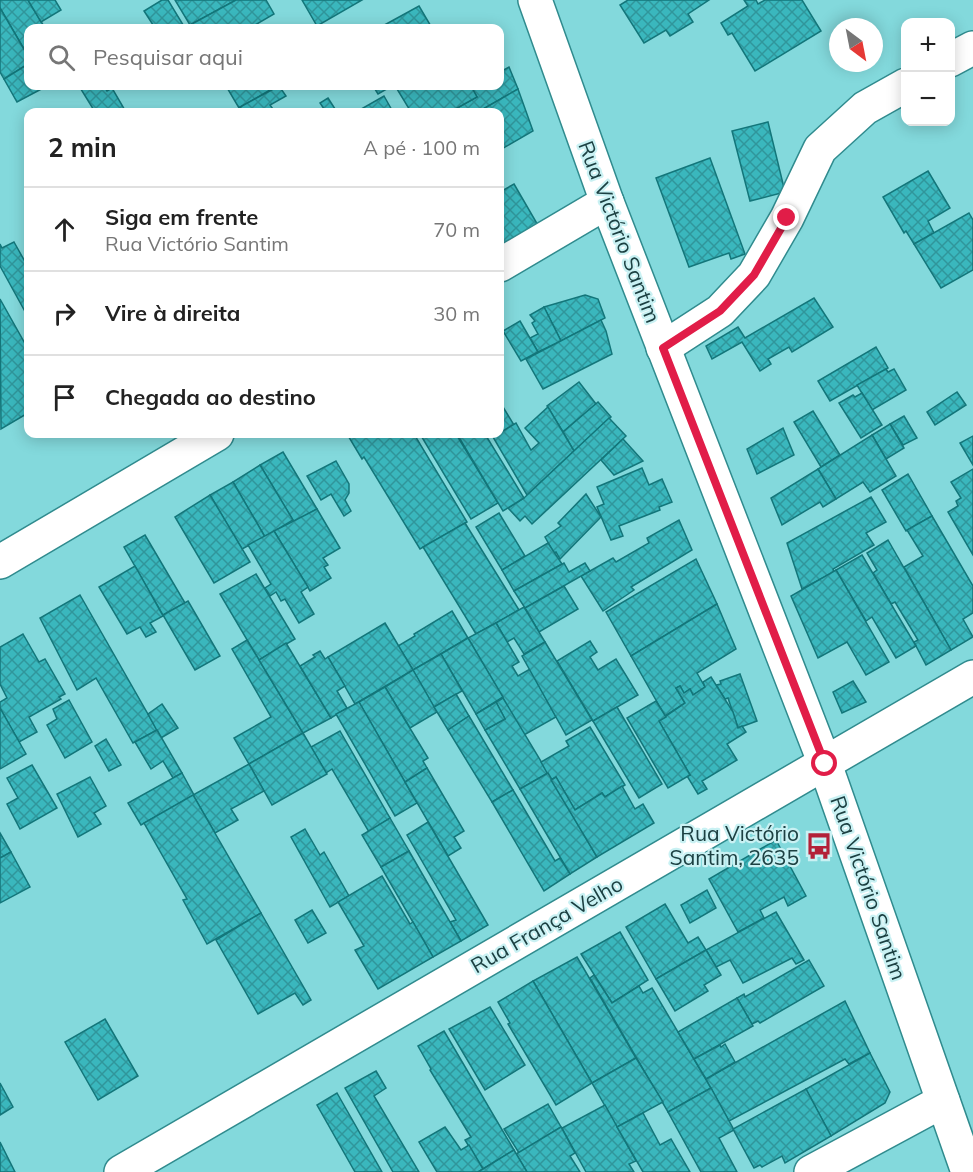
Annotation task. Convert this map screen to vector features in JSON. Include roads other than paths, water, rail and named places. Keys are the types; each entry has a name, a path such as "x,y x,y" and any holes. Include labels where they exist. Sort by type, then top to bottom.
{"street":[{"name":"Rua Victório Santim","path":"535,0 607,202 825,764 968,1172"},
{"path":"955,58 973,48"},
{"path":"663,348 720,311 754,275 787,218 820,148 865,108 901,88"},
{"path":"504,263 607,202"},
{"path":"0,562 210,438"},
{"name":"Rua França Velho","path":"121,1172 973,677"},
{"path":"811,1172 943,1101"}],"place":[{"name":"Rua Victório Santim, 2635","path":"819,846"}]}
